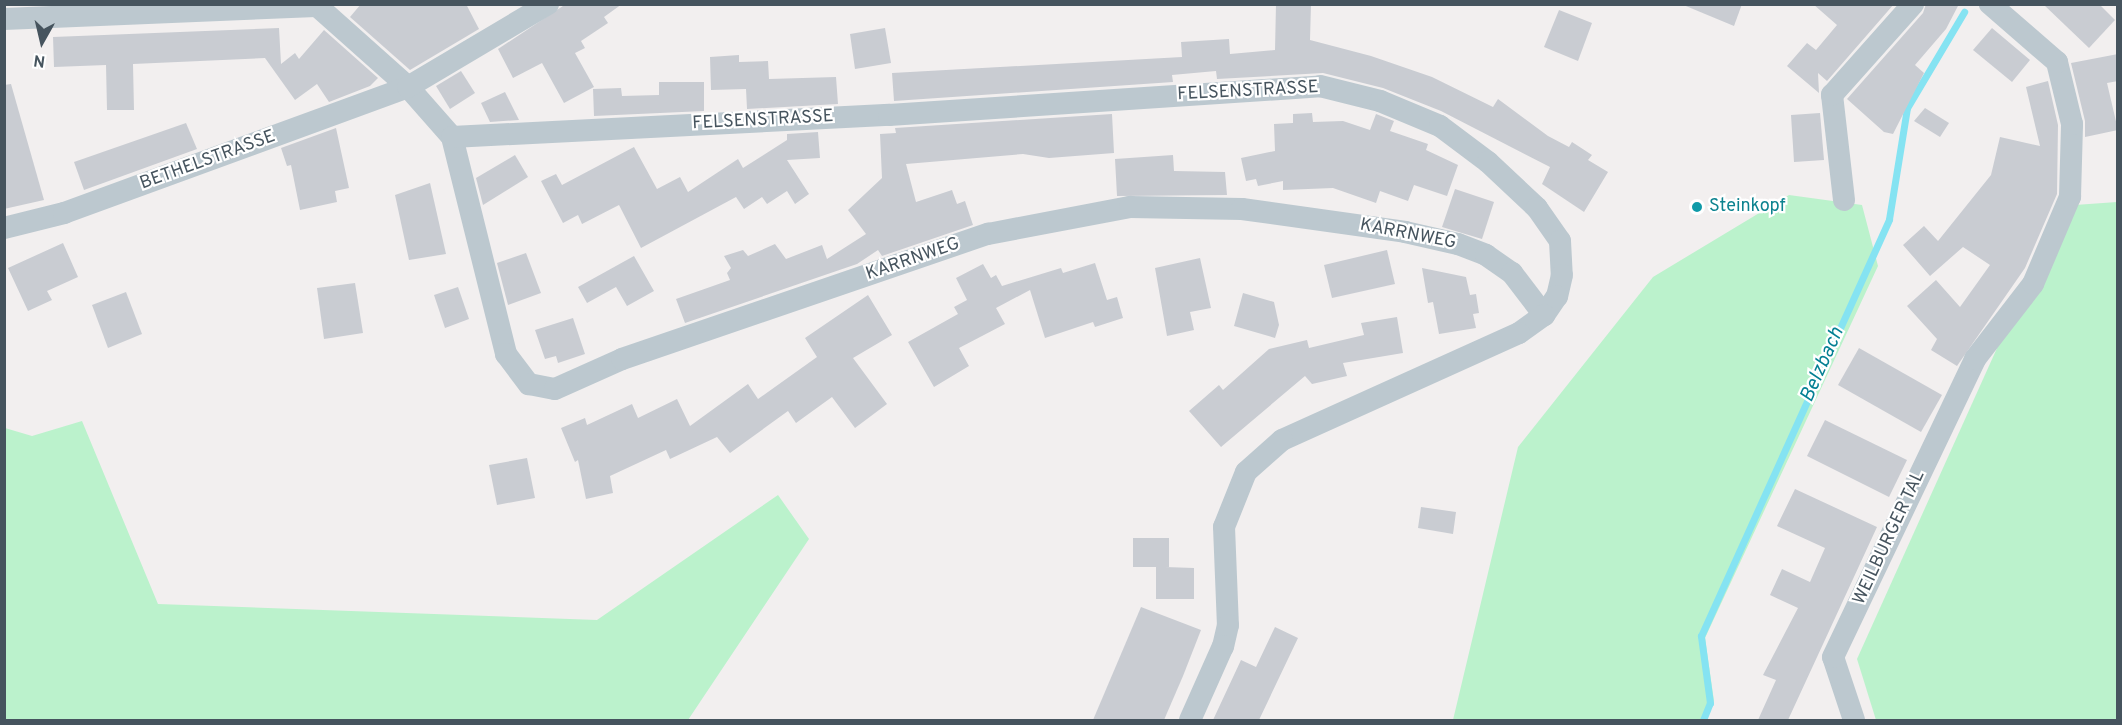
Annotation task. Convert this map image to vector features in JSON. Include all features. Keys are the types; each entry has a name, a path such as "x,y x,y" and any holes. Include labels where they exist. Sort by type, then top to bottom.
{"street":[{"name":"BETHELSTRASSE","path":"4,228 64,213 408,87 548,4"},
{"path":"1844,200 1832,95 1913,4"},
{"name":"WEILBURGER TAL","path":"1854,720 1833,657 1975,359 2033,284 2070,197 2072,124 2057,62 1990,4"},
{"path":"4,19 34,11 315,5 408,87 452,137"},
{"name":"FELSENSTRASSE","path":"452,137 889,115 1320,86 1380,101 1440,126 1488,162 1537,208 1560,241 1562,256 1557,296 1544,315 1519,333 1282,440 1246,472 1224,527 1228,625 1223,645 1190,720"},
{"name":"KARRNWEG","path":"452,137 506,354 529,384 555,389 622,359 988,234 1130,207 1242,209 1405,232 1458,244 1486,255 1512,273 1544,315"}],"green space":[{"path":"1789,195 1862,205 1878,266 1705,638 1714,701 1706,720 1453,720 1518,447 1653,277"},
{"path":"2117,202 2117,720 1876,720 1857,659 2061,206"},
{"path":"82,421 158,604 597,620 778,495 809,539 688,720 5,720 5,428 32,436"}],"building":[{"path":"361,4 466,4 479,29 410,70 350,17"},
{"path":"566,4 622,4 604,17 608,23 581,41 585,48 575,53 594,87 564,103 542,63 513,78 498,49"},
{"path":"1276,4 1311,4 1310,40 1371,56 1432,77 1493,107 1498,99 1548,136 1569,147 1572,142 1592,155 1588,160 1608,172 1584,212 1542,184 1550,167 1441,111 1383,88 1323,73 1217,79 1216,71 1172,75 1173,82 894,101 892,73 1182,57 1181,42 1229,39 1230,54 1275,50"},
{"path":"1681,4 1742,4 1734,26"},
{"path":"1813,4 1894,4 1827,81 1818,73 1819,93 1787,66 1807,43 1816,50 1837,25"},
{"path":"1926,4 1959,4 1946,29 1915,65 1924,73 1893,134 1884,132 1847,99 1923,13"},
{"path":"2043,4 2099,4 2115,20 2089,48"},
{"path":"1559,10 1592,23 1578,61 1544,47"},
{"path":"279,28 281,64 295,53 299,59 324,30 378,78 370,86 329,102 317,84 295,100 265,58 133,64 134,110 107,110 106,65 54,67 53,37"},
{"path":"885,28 891,63 855,69 850,34"},
{"path":"1992,28 2030,60 2012,82 1973,50"},
{"path":"2118,54 2118,81 2107,83 2118,130 2085,137 2085,121 2071,63"},
{"path":"739,55 739,62 768,61 769,79 836,77 838,104 747,109 746,89 711,90 710,57"},
{"path":"461,71 475,93 450,109 436,86"},
{"path":"2048,81 2058,125 2057,194 2025,268 1957,366 1931,350 1937,339 1907,306 1936,280 1960,307 1990,265 1963,247 1930,276 1903,245 1924,226 1938,241 1991,175 2000,137 2040,146 2026,87"},
{"path":"659,82 704,82 704,111 594,116 593,89 621,88 622,96 659,95"},
{"path":"11,84 44,200 4,209 4,85"},
{"path":"505,92 519,120 490,122 481,103"},
{"path":"1925,108 1949,123 1940,137 1914,121"},
{"path":"1312,113 1313,122 1343,121 1370,130 1376,114 1394,121 1390,131 1428,144 1426,150 1458,165 1447,196 1414,185 1408,201 1380,191 1376,203 1333,188 1283,190 1283,181 1258,186 1256,179 1246,181 1241,158 1275,151 1274,124 1293,123 1293,114"},
{"path":"1820,113 1824,160 1794,162 1791,115"},
{"path":"1112,114 1114,153 1049,158 1023,154 906,164 916,202 952,190 957,204 965,201 973,225 882,256 878,250 857,264 685,323 676,299 730,280 727,273 731,268 724,256 743,250 748,256 775,244 786,259 822,245 827,259 866,234 848,210 882,178 880,134 896,133 895,128"},
{"path":"186,123 197,149 84,190 74,162"},
{"path":"336,128 349,188 335,191 337,202 300,210 291,165 287,166 281,148"},
{"path":"818,132 820,158 787,160 809,194 795,204 787,191 767,204 762,197 744,209 736,197 641,248 619,205 582,224 578,215 563,223 541,181 556,174 562,185 634,147 657,189 680,177 688,192 738,159 743,168 787,140 787,134"},
{"path":"515,155 528,177 483,205 476,178"},
{"path":"1173,155 1174,171 1225,172 1227,195 1117,196 1115,159"},
{"path":"430,183 446,254 409,260 395,195"},
{"path":"1455,189 1494,202 1482,239 1442,227"},
{"path":"63,243 78,277 47,291 52,300 28,311 8,268"},
{"path":"1387,250 1395,284 1332,298 1324,265"},
{"path":"526,253 541,293 508,305 497,263"},
{"path":"634,256 654,291 627,306 616,287 587,303 578,287"},
{"path":"1200,258 1211,308 1190,312 1194,330 1167,336 1155,268"},
{"path":"1095,263 1107,300 1117,297 1123,318 1095,327 1093,322 1045,338 1030,290 996,308 1005,324 959,348 969,366 934,387 908,342 958,314 954,307 967,300 956,278 983,264 991,278 996,275 1002,286 1061,268 1063,273"},
{"path":"1422,268 1466,277 1470,295 1476,294 1479,313 1473,314 1476,328 1439,334 1433,302 1428,303"},
{"path":"355,283 363,333 324,339 317,288"},
{"path":"458,287 469,319 445,328 434,295"},
{"path":"126,292 142,334 108,348 92,305"},
{"path":"1243,293 1274,302 1279,325 1275,338 1234,326"},
{"path":"868,295 892,335 853,358 887,404 855,428 832,397 796,423 788,411 730,453 717,437 670,459 666,450 610,476 613,493 586,499 578,460 575,462 561,428 585,418 587,425 632,404 638,418 677,399 690,426 748,384 758,399 817,357 805,338"},
{"path":"1397,317 1403,353 1343,363 1347,376 1312,384 1305,376 1221,447 1189,411 1219,385 1223,390 1269,349 1307,340 1309,348 1364,335 1361,323"},
{"path":"573,318 585,354 558,363 556,356 545,359 535,330"},
{"path":"1859,348 1942,395 1921,432 1838,385"},
{"path":"1825,420 1907,460 1889,497 1807,456"},
{"path":"527,458 535,498 497,505 489,465"},
{"path":"1795,489 1877,527 1788,720 1758,720 1776,680 1763,675 1798,608 1770,595 1782,569 1810,582 1825,548 1777,526"},
{"path":"1421,507 1456,512 1453,534 1418,528"},
{"path":"1133,538 1169,538 1169,567 1165,567 1194,568 1194,599 1156,599 1156,567 1133,567"},
{"path":"1141,607 1201,630 1183,676 1164,720 1093,720"},
{"path":"1275,627 1298,638 1259,720 1213,720 1241,660 1256,667"}],"waterway":[{"name":"Belzbach","path":"1703,720 1710,703 1701,636 1889,219 1907,108 1964,12"}],"place":[{"name":"Steinkopf","path":"1697,207"}]}
